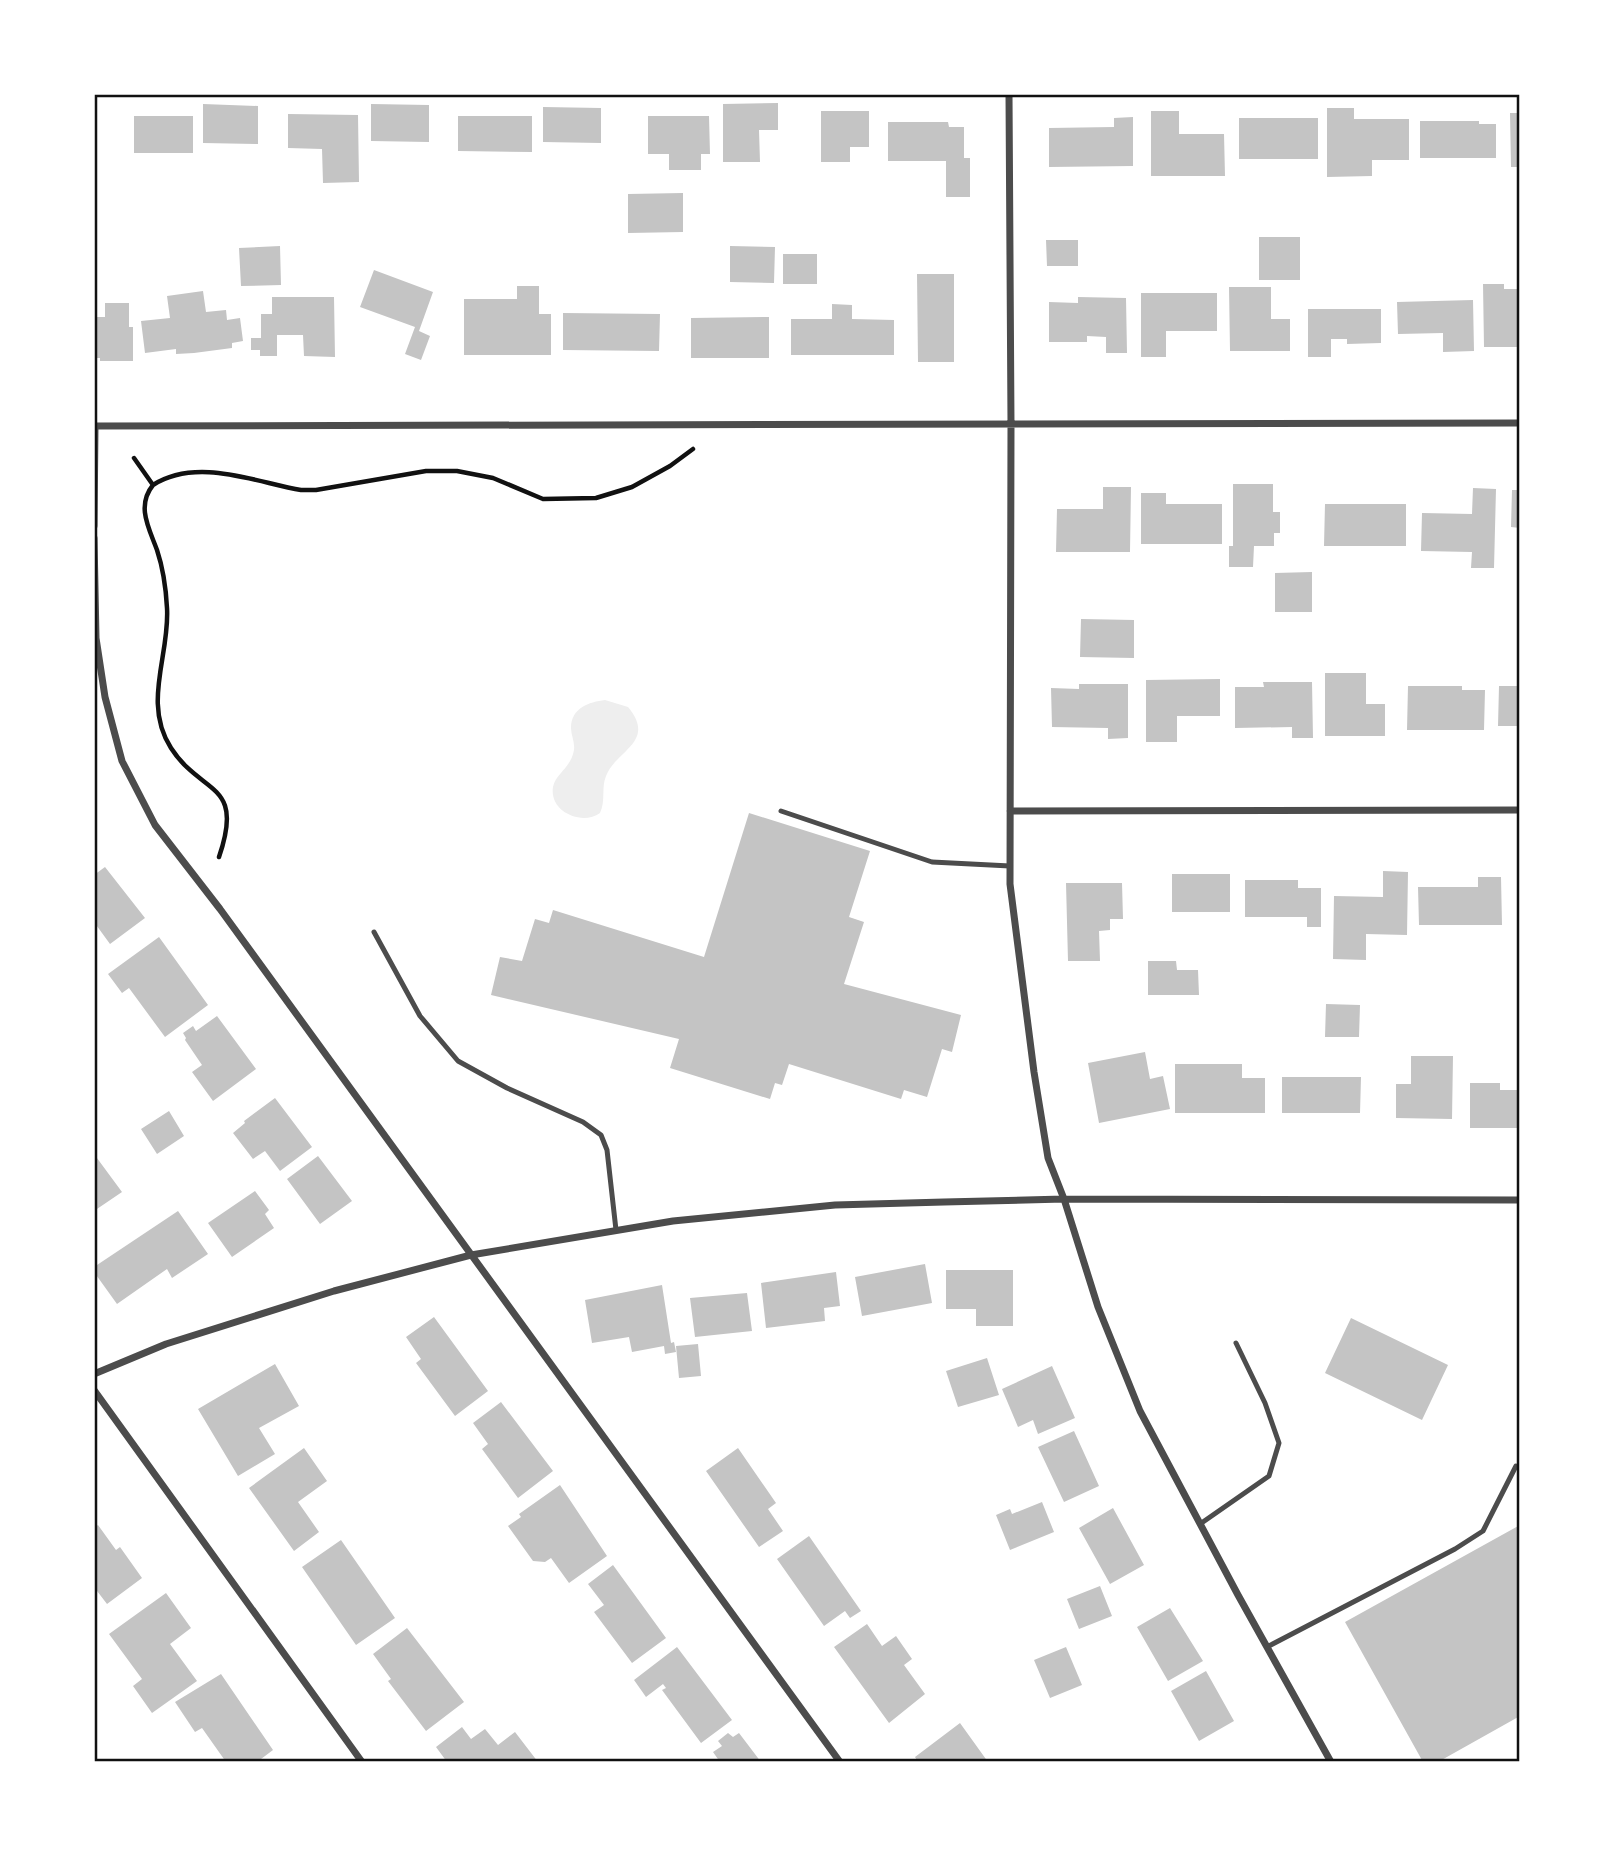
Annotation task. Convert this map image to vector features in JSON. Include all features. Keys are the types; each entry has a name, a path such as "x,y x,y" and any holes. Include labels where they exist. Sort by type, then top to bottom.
{"street":[{"path":"1009,94 1010,884 1048,1158 1065,1199 1098,1307 1140,1411 1331,1762"},
{"path":"94,527 95,426 1520,423"},
{"path":"94,538 96,638 105,697 122,761 155,825 220,909 840,1762"},
{"path":"1010,811 1520,810"},
{"path":"94,1374 166,1344 296,1303 471,1255 616,1230 835,1205 1065,1199 1520,1200"},
{"path":"94,1390 362,1762"}],"lane":[{"path":"781,811 932,862 1010,866"},
{"path":"374,932 420,1016 458,1061 507,1088 583,1122 601,1135 607,1150 616,1230"},
{"path":"1200,1524 1269,1476 1279,1443 1265,1403 1236,1343"},
{"path":"1267,1647 1455,1549 1483,1531 1516,1466"}],"path":[{"path":"219,857 226,837 228,811 212,787 185,766 170,747 156,707 166,639 167,608 157,551 146,519 145,498 153,485 175,475 203,472 316,490 426,471 457,471 493,478 543,499 596,498 632,487 670,466 693,449"},
{"path":"134,458 153,485"}],"shaded area":[{"path":"605,700 628,707 636,719 638,729 632,745 606,776 600,813 593,817 576,817 561,810 553,796 553,787 572,756 574,747 571,728 574,715 587,704"}],"building":[{"path":"778,103 778,130 759,130 760,162 723,162 723,104"},
{"path":"203,104 258,106 258,144 203,143"},
{"path":"371,104 429,105 429,142 371,141"},
{"path":"543,107 601,108 601,143 543,142"},
{"path":"1327,108 1354,108 1354,119 1409,119 1409,160 1372,160 1372,176 1327,177"},
{"path":"821,111 869,111 869,147 850,147 850,162 821,162"},
{"path":"1151,111 1179,111 1179,134 1224,134 1225,176 1151,176"},
{"path":"1510,113 1520,113 1520,167 1511,167"},
{"path":"288,114 358,115 359,182 323,183 322,149 288,148"},
{"path":"134,116 193,116 193,153 134,153"},
{"path":"458,116 532,116 532,152 458,151"},
{"path":"648,116 709,116 710,154 701,154 701,170 669,170 669,154 648,154"},
{"path":"1133,117 1133,166 1049,167 1049,128 1114,127 1114,118"},
{"path":"1239,118 1318,118 1318,159 1239,159"},
{"path":"1420,121 1479,121 1479,124 1496,124 1496,158 1420,158"},
{"path":"888,122 948,122 949,127 964,127 964,158 970,158 970,197 946,197 946,161 888,161"},
{"path":"683,193 683,232 628,233 628,194"},
{"path":"1259,237 1300,237 1300,280 1259,280"},
{"path":"1046,240 1078,240 1078,266 1047,266"},
{"path":"280,246 281,285 241,286 239,248"},
{"path":"730,246 775,247 774,283 730,282"},
{"path":"783,254 817,254 817,284 783,284"},
{"path":"374,270 433,292 419,331 430,336 421,360 405,354 415,327 360,307"},
{"path":"917,274 954,274 954,362 918,362"},
{"path":"1483,284 1504,284 1504,289 1520,289 1520,347 1484,347"},
{"path":"517,286 539,286 539,314 551,314 551,355 464,355 464,299 517,299"},
{"path":"1229,287 1271,287 1271,319 1290,319 1290,351 1230,351"},
{"path":"203,291 206,312 226,310 227,320 240,318 243,341 232,343 232,348 194,353 176,354 176,349 145,353 141,321 170,318 167,296"},
{"path":"1141,293 1217,293 1217,331 1166,331 1166,357 1141,357"},
{"path":"272,297 334,297 335,357 304,356 303,335 277,335 277,356 260,356 260,350 251,350 251,338 261,338 261,314 272,314"},
{"path":"1078,297 1126,298 1127,353 1106,353 1106,337 1087,336 1087,342 1049,342 1049,302 1078,303"},
{"path":"1473,300 1474,351 1443,352 1443,333 1398,334 1397,302"},
{"path":"105,303 129,303 129,327 133,327 133,361 100,361 100,358 94,358 94,317 105,317"},
{"path":"832,304 852,305 852,319 894,320 894,355 791,355 791,319 832,319"},
{"path":"1308,309 1381,309 1381,343 1347,344 1347,339 1331,339 1331,357 1308,357"},
{"path":"563,313 660,314 659,351 563,350"},
{"path":"769,317 769,358 691,358 691,318"},
{"path":"1233,484 1273,484 1273,512 1280,512 1280,533 1274,533 1274,546 1254,546 1253,567 1229,567 1229,546 1233,546"},
{"path":"1103,487 1131,487 1130,552 1056,552 1057,509 1103,509"},
{"path":"1473,488 1496,489 1494,568 1471,568 1472,552 1421,551 1422,513 1472,514"},
{"path":"1512,490 1520,490 1520,528 1511,527"},
{"path":"1141,493 1166,493 1166,504 1222,504 1222,544 1141,544"},
{"path":"1325,504 1406,504 1406,546 1324,546"},
{"path":"1312,572 1312,612 1275,612 1275,573"},
{"path":"1081,619 1134,620 1134,658 1080,657"},
{"path":"1325,673 1366,673 1366,704 1385,704 1385,736 1325,736"},
{"path":"1220,679 1220,716 1177,716 1177,742 1146,742 1146,680"},
{"path":"1263,682 1312,682 1313,738 1292,738 1292,727 1235,728 1235,687 1264,687"},
{"path":"1079,684 1128,684 1128,738 1108,739 1108,728 1052,727 1051,688 1079,689"},
{"path":"1408,686 1462,686 1462,690 1485,690 1484,730 1407,730"},
{"path":"1499,686 1520,686 1520,726 1498,726"},
{"path":"749,813 870,851 849,917 864,922 844,984 961,1015 952,1052 942,1049 927,1097 904,1090 901,1099 789,1064 782,1085 775,1083 770,1099 670,1068 679,1039 491,995 500,957 522,961 535,919 549,923 553,910 704,957"},
{"path":"105,867 145,918 110,944 94,922 94,875"},
{"path":"1383,871 1408,872 1407,935 1366,934 1366,960 1333,959 1334,896 1383,897"},
{"path":"1172,874 1230,874 1230,912 1172,912"},
{"path":"1478,877 1501,877 1502,925 1419,925 1418,887 1478,887"},
{"path":"1245,880 1298,880 1298,888 1321,888 1321,927 1307,927 1307,917 1245,917"},
{"path":"1066,883 1122,883 1123,919 1110,919 1110,930 1099,931 1100,961 1068,961"},
{"path":"159,937 208,1005 165,1037 129,988 122,993 108,974"},
{"path":"1148,961 1176,961 1177,970 1198,970 1199,995 1148,995"},
{"path":"1326,1004 1360,1005 1359,1037 1325,1037"},
{"path":"217,1016 256,1069 213,1101 192,1072 202,1065 183,1033 193,1026 196,1031"},
{"path":"1145,1052 1150,1079 1163,1076 1170,1109 1099,1123 1088,1063"},
{"path":"1411,1056 1453,1056 1452,1119 1396,1118 1396,1084 1411,1084"},
{"path":"1175,1064 1242,1064 1242,1078 1265,1078 1265,1113 1175,1113"},
{"path":"1282,1077 1361,1077 1360,1113 1282,1113"},
{"path":"1470,1083 1500,1083 1500,1090 1520,1090 1520,1128 1470,1128"},
{"path":"275,1098 312,1147 280,1171 265,1151 253,1159 233,1133 244,1121"},
{"path":"169,1111 184,1136 157,1154 141,1129"},
{"path":"94,1154 122,1192 94,1211"},
{"path":"318,1156 352,1201 320,1224 287,1179"},
{"path":"255,1191 269,1210 265,1214 274,1228 232,1257 208,1223"},
{"path":"178,1211 208,1254 172,1278 167,1269 117,1304 94,1272 94,1267"},
{"path":"925,1264 932,1303 862,1316 855,1277"},
{"path":"946,1270 1013,1270 1013,1326 976,1326 976,1309 946,1309"},
{"path":"836,1272 840,1306 824,1308 825,1321 766,1328 761,1283"},
{"path":"662,1285 671,1343 674,1342 676,1352 665,1354 664,1346 632,1352 629,1337 592,1343 585,1300"},
{"path":"747,1293 752,1331 695,1337 690,1298"},
{"path":"434,1317 488,1391 455,1416 416,1363 421,1359 406,1337"},
{"path":"1351,1318 1448,1365 1422,1420 1325,1373"},
{"path":"698,1344 701,1376 679,1378 676,1346"},
{"path":"987,1358 999,1395 958,1407 946,1371"},
{"path":"275,1364 299,1406 259,1428 275,1454 238,1476 198,1409"},
{"path":"1052,1366 1075,1418 1038,1434 1033,1420 1018,1427 1002,1389"},
{"path":"501,1402 553,1471 518,1498 482,1449 488,1444 473,1423"},
{"path":"1074,1431 1099,1486 1064,1502 1038,1447"},
{"path":"304,1448 327,1481 298,1502 319,1532 294,1551 249,1488"},
{"path":"738,1448 776,1503 768,1509 783,1531 759,1547 706,1471"},
{"path":"560,1485 607,1556 569,1583 551,1558 545,1562 533,1561 508,1526 521,1517 519,1514"},
{"path":"1042,1502 1054,1532 1010,1550 996,1515 1010,1509 1012,1514"},
{"path":"1113,1508 1144,1565 1110,1584 1079,1528"},
{"path":"98,1525 116,1550 120,1547 142,1578 107,1604 94,1587 94,1528"},
{"path":"1520,1525 1520,1716 1438,1762 1423,1762 1345,1622"},
{"path":"809,1536 861,1611 850,1618 845,1611 824,1626 777,1559"},
{"path":"341,1540 395,1618 356,1645 302,1567"},
{"path":"613,1565 666,1638 632,1663 594,1612 604,1605 588,1584"},
{"path":"1100,1586 1112,1616 1079,1629 1067,1599"},
{"path":"166,1593 191,1628 170,1644 197,1681 152,1713 133,1686 142,1679 109,1634"},
{"path":"1170,1608 1203,1661 1168,1681 1137,1627"},
{"path":"867,1624 882,1646 896,1636 912,1659 904,1665 925,1694 889,1723 834,1647"},
{"path":"407,1628 464,1702 426,1731 388,1681 391,1679 373,1654"},
{"path":"677,1647 732,1720 701,1743 662,1690 666,1688 663,1684 646,1697 634,1680"},
{"path":"1066,1647 1082,1685 1050,1698 1034,1660"},
{"path":"1206,1671 1234,1721 1199,1741 1171,1691"},
{"path":"221,1674 273,1750 257,1762 226,1762 202,1728 195,1732 175,1702"},
{"path":"960,1723 988,1762 918,1762 915,1757"},
{"path":"462,1727 471,1739 485,1729 498,1745 515,1732 538,1762 447,1762 436,1747"},
{"path":"728,1733 733,1737 739,1733 761,1762 720,1762 713,1752 722,1746 718,1741"}]}
